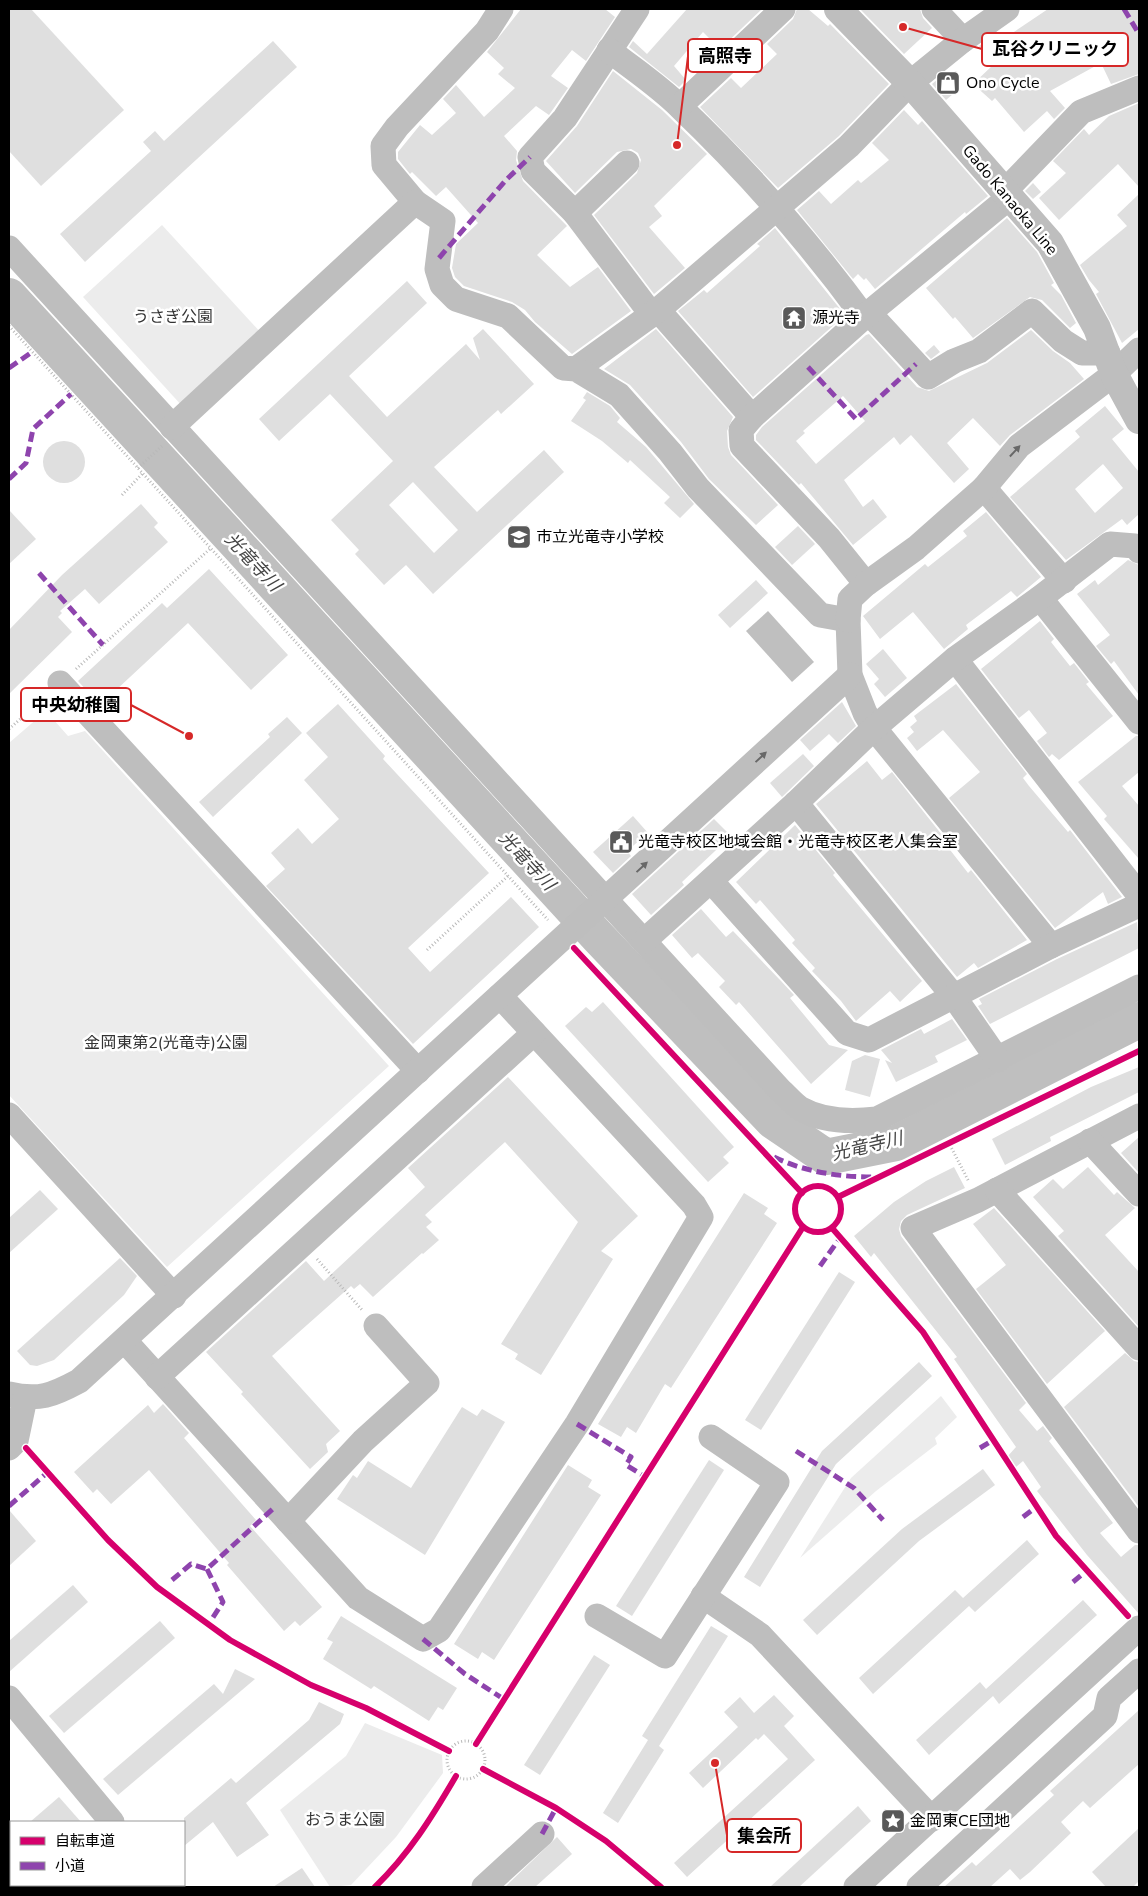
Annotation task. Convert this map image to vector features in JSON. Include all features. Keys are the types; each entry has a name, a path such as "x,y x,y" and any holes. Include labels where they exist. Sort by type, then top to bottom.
{"main road":[{"name":"Gado Kanaoka Line","path":"838,9 910,83 1050,243 1080,295 1139,420"}],"street":[{"path":"501,9 487,31 397,127 383,146 384,165 415,202 443,221 438,269 442,285 456,299 508,316 563,368 576,369 619,395 670,452 698,488 820,615 848,620"},
{"path":"637,9 565,118 530,157 534,171 575,213 655,312 752,417"},
{"path":"680,106 784,9"},
{"path":"934,9 963,40"},
{"path":"576,369 655,312 850,146 910,83 963,40 1007,9"},
{"path":"609,50 680,106 778,209 866,315 928,376 954,361 979,351 1032,311 1062,341 1111,364"},
{"path":"866,584 830,538 742,446 741,430 752,417 866,315 1008,193 1081,112 1139,88"},
{"path":"575,213 627,162"},
{"path":"169,436 415,202"},
{"path":"9,248 169,436 598,907 644,941 780,1090 801,1109 830,1119 854,1121 877,1118 998,1060 1139,987"},
{"path":"1051,946 874,728 865,713 850,675 848,620 850,599 866,584 916,548 984,488 1019,446 1111,364 1139,350"},
{"path":"984,488 1064,580"},
{"path":"644,941 712,881 874,728 955,659 1040,598 1110,544 1135,546 1139,551"},
{"path":"1040,598 1139,722"},
{"path":"955,659 1139,895"},
{"path":"19,1449 16,1441 17,1396 53,1395 79,1382 500,996 573,940 598,907 850,675"},
{"path":"60,683 418,1071"},
{"path":"796,803 955,998 998,1060"},
{"path":"712,881 847,1033 870,1040 955,998 1051,946 1139,905"},
{"path":"125,1341 358,1598 423,1639 439,1630 577,1424 701,1217 694,1204 500,996"},
{"path":"157,1377 534,1033"},
{"path":"1138,1528 913,1228 988,1195 1139,1116"},
{"path":"11,1123 174,1296"},
{"path":"1090,1141 1139,1194"},
{"path":"988,1195 1139,1348"},
{"path":"288,1521 362,1441 427,1383 376,1326"},
{"path":"598,1616 664,1656 777,1482 711,1437"},
{"path":"703,1596 760,1635 932,1819"},
{"path":"856,1887 932,1819 1134,1622"},
{"path":"919,1887 1105,1716 1109,1698 1139,1671"},
{"path":"9,1698 111,1821"},
{"path":"484,1887 542,1834"}],"path":[{"path":"9,326 548,920"},
{"path":"138,468 169,436"},
{"path":"122,495 143,473"},
{"path":"9,729 211,548"},
{"path":"427,950 508,876"},
{"path":"573,940 802,1193"},
{"path":"838,1197 1139,1051"},
{"path":"950,1144 988,1195"},
{"path":"814,1186 821,1186 834,1192 838,1197 841,1210 837,1223 832,1228 817,1232 803,1226 795,1214 795,1206 802,1193 814,1186"},
{"path":"476,1744 803,1226"},
{"path":"832,1228 923,1332 1056,1536 1134,1622"},
{"path":"303,1244 376,1326"},
{"path":"19,1449 157,1587 230,1640 311,1685 366,1708 449,1751"},
{"path":"464,1741 476,1744 484,1752 483,1769 474,1777 468,1779 456,1776 447,1762 449,1751 458,1743 464,1741"},
{"path":"483,1769 556,1808 599,1836 661,1887"},
{"path":"375,1887 400,1863 433,1816 456,1776"}],"green space":[{"name":"うさぎ公園","path":"162,225 263,335 183,407 83,297"},
{"name":"金岡東第2(光竜寺)公園","path":"46,711 68,736 85,731 389,1066 167,1267 9,1095 9,743"},
{"path":"941,1396 957,1417 935,1438 937,1444 876,1491 800,1558 851,1478"},
{"name":"おうま公園","path":"365,1723 442,1755 443,1773 396,1837 351,1885 330,1887 280,1810 346,1756"}],"shaded area":[{"path":"768,611 814,662 792,682 746,631"}],"building":[{"path":"9,9 31,9 124,110 41,186 9,151"},
{"path":"521,9 605,9 615,17 586,61 572,50 551,76 568,88 549,115 536,106 504,136 517,151 516,160 523,181 567,226 537,255 570,287 598,267 631,311 572,354 535,322 525,310 512,302 464,286 455,277 452,268 456,244 478,223 446,187 436,196 412,172 410,174 398,159 398,152 420,125 432,135 456,113 443,99 456,85 484,117 515,88 498,74 504,68 487,52"},
{"path":"687,9 762,9 720,49 703,32 674,66 686,80 679,87 629,47 633,41 647,54"},
{"path":"797,9 808,9 828,26 830,24 889,84 839,136 778,188 700,107 731,78 741,88 777,54 767,44 793,19"},
{"path":"860,9 920,9 923,18 932,28 904,54"},
{"path":"1048,9 1139,9 1139,74 1111,84 1101,63 1050,91 1065,108 1054,119 1047,111 1024,132 995,98 992,101 973,84 993,65 979,46 994,36 999,42"},
{"path":"273,41 297,67 85,262 60,234 151,151 143,142 155,131 164,141"},
{"path":"613,71 662,110 707,154 654,206 662,216 649,227 685,268 654,294 594,215 637,173 641,160 638,153 631,149 617,152 575,193 546,161 577,126"},
{"path":"938,79 953,94 946,100 932,84"},
{"path":"1139,103 1139,187 1118,164 1059,220 1039,198 1066,173 1053,161 1084,129 1089,135 1109,116"},
{"path":"904,110 918,125 922,121 988,196 966,214 965,212 875,289 866,278 864,280 858,274 853,279 797,210 819,191 831,204 858,180 861,183 889,160 872,143"},
{"path":"1033,183 1041,192 1033,199 1025,191"},
{"path":"1139,194 1139,329 1122,343 1096,294 1099,292 1080,265 1127,226 1117,215"},
{"path":"1007,218 1037,252 1054,283 1051,285 1061,295 1076,323 1070,328 1042,300 1030,297 973,338 955,317 953,319 926,288"},
{"path":"775,228 845,315 753,397 678,311 704,290 707,293 760,246 757,244"},
{"path":"407,281 427,303 349,376 387,417 466,344 480,360 473,338 483,329 534,384 501,414 498,410 434,467 477,512 544,450 564,472 433,594 406,565 384,585 355,554 359,550 331,520 393,461 330,394 279,441 259,419","holes":["413,482 458,530 434,553 389,505"]},
{"path":"656,329 733,417 727,431 728,447 731,455 778,505 756,525 709,479 681,442 630,385 604,369"},
{"path":"1031,330 1053,351 1070,363 1084,379 1010,435 1000,446 973,418 947,443 969,469 954,483 911,435 900,445 894,437 844,480 863,507 873,499 887,517 853,545 801,483 799,485 756,440 756,435 762,427 869,334 917,387 929,391 987,363","holes":["843,396 865,421 816,464 796,441 805,433 803,431"]},
{"path":"934,345 940,352 931,359 925,353"},
{"path":"587,392 610,406 620,418 617,422 646,447 694,504 680,518 664,503 670,497 630,460 628,463 602,441 571,421 586,400 583,398"},
{"path":"1105,406 1124,429 1112,439 1139,472 1139,514 1127,525 1122,519 1066,560 1010,497 1080,437 1075,431","holes":["1103,464 1123,488 1095,513 1075,489"]},
{"path":"68,441 76,444 82,450 85,462 82,474 76,480 60,483 52,480 46,474 43,458 46,450 52,444"},
{"path":"141,504 158,523 154,527 168,542 99,604 85,589 60,611 62,613 58,617 72,632 9,694 9,630 62,575"},
{"path":"9,510 36,539 9,564"},
{"path":"986,512 1041,577 1017,597 1011,591 966,625 968,629 944,649 913,612 880,639 863,616 925,564 928,567 967,536 963,531"},
{"path":"798,526 815,544 792,565 775,547"},
{"path":"1128,560 1139,565 1139,695 1114,661 1111,664 1096,646 1110,635 1077,594 1095,580 1098,585"},
{"path":"209,569 288,655 251,690 188,623 100,705 78,681 162,603 167,608"},
{"path":"756,580 768,593 730,628 718,615"},
{"path":"1040,621 1054,639 1051,642 1070,666 1074,663 1089,682 1086,684 1113,716 1059,760 1052,754 1049,757 1037,741 1047,733 1029,710 1019,718 981,669"},
{"path":"883,649 907,678 885,697 874,684 879,679 866,664"},
{"path":"956,684 1027,774 1023,778 1029,786 1068,832 1070,830 1122,897 1108,904 1103,892 1055,928 949,798 980,772 943,730 917,751 907,738 914,732 910,727 917,721 914,716"},
{"path":"842,702 856,726 838,743 829,734 810,751 800,740"},
{"path":"338,704 385,756 383,759 489,873 408,948 430,972 511,897 539,927 413,1044 266,886 285,869 271,853 298,828 312,844 339,819 304,780 328,757 306,733"},
{"path":"287,717 302,733 213,817 199,802 270,737 268,734"},
{"path":"1136,736 1139,736 1139,772 1122,786 1139,806 1139,859 1104,819 1107,816 1078,782"},
{"path":"803,754 814,766 782,797 770,783"},
{"path":"867,761 882,780 892,772 942,835 940,837 968,873 971,870 1027,940 978,968 974,963 957,977 816,804"},
{"name":"光竜寺校区地域会館・光竜寺校区老人集会室","path":"633,816 648,833 627,851 631,856 613,873 593,852"},
{"path":"714,819 731,836 682,882 684,885 651,915 632,894"},
{"path":"795,825 835,873 833,875 922,981 900,1002 890,991 856,1021 841,1001 812,971 815,968 792,943 795,940 760,900 756,904 736,882"},
{"path":"701,909 726,937 733,931 781,981 794,995 790,998 829,1045 848,1050 811,1084 739,1002 736,1005 719,987 725,981 698,953 692,958 672,935"},
{"path":"1137,922 1139,948 990,1024 978,1006 982,1004 979,999 1057,959"},
{"path":"603,1002 734,1147 723,1157 729,1163 708,1182 565,1026 586,1007 592,1012"},
{"path":"952,1019 967,1040 935,1056 938,1062 896,1082 885,1060 892,1063 881,1050 921,1029 924,1034"},
{"path":"865,1055 880,1059 870,1097 845,1090 852,1061"},
{"path":"1139,1067 1139,1092 1050,1137 1051,1141 1005,1165 992,1139 1091,1087"},
{"path":"508,1077 638,1216 601,1251 613,1259 541,1375 515,1359 518,1354 501,1344 578,1222 505,1142 425,1215 432,1222 426,1227 439,1240 373,1297 360,1284 354,1289 351,1286 272,1356 340,1431 326,1444 328,1452 310,1469 241,1394 243,1392 206,1352 306,1261 324,1281 425,1187 408,1168"},
{"path":"1139,1137 1139,1173 1121,1153"},
{"path":"954,1167 965,1188 907,1215 901,1221 899,1229 901,1236 1026,1403 1019,1410 1037,1431 1043,1426 1052,1438 1049,1441 1113,1523 1100,1533 1121,1557 1135,1545 1139,1545 1139,1614 1087,1555 1037,1491 1041,1487 1023,1461 1016,1467 1007,1457 1016,1447 954,1359 957,1357 874,1253 871,1257 854,1236 894,1202 926,1181"},
{"path":"1088,1167 1114,1195 1117,1192 1135,1208 1105,1235 1139,1272 1139,1327 1058,1236 1064,1231 1033,1197 1053,1179 1063,1189"},
{"path":"40,1190 58,1209 9,1253 9,1218"},
{"path":"744,1193 768,1208 764,1214 777,1223 671,1388 665,1384 636,1433 627,1427 621,1437 598,1424"},
{"path":"994,1208 1105,1331 1047,1384 976,1289 1006,1265 973,1224"},
{"path":"120,1258 137,1276 124,1295 54,1360 37,1366 30,1365 17,1351"},
{"path":"839,1272 855,1282 761,1430 745,1420"},
{"path":"1125,1353 1134,1361 1139,1362 1139,1507 1064,1407"},
{"path":"919,1362 932,1376 836,1464 760,1587 744,1577 822,1451"},
{"path":"163,1404 189,1433 184,1438 256,1520 250,1526 322,1607 300,1626 295,1621 284,1631 227,1565 229,1563 149,1470 111,1504 97,1489 93,1493 74,1472 148,1405 154,1413"},
{"path":"462,1407 477,1416 482,1409 505,1422 425,1555 337,1499 353,1475 357,1478 368,1461 411,1488"},
{"path":"709,1460 724,1470 632,1616 616,1606"},
{"path":"568,1465 592,1480 588,1487 601,1495 494,1660 482,1652 478,1659 454,1644"},
{"path":"983,1469 995,1485 919,1541 817,1635 803,1620 902,1529"},
{"path":"9,1510 36,1541 9,1566"},
{"path":"1027,1540 1039,1554 975,1612 969,1606 873,1694 859,1678 955,1590 963,1598"},
{"path":"73,1585 88,1602 9,1672 9,1641"},
{"path":"1083,1600 1097,1615 999,1704 993,1696 929,1755 916,1740 980,1682 986,1689"},
{"path":"341,1616 457,1688 443,1710 438,1707 429,1721 374,1686 371,1689 323,1659 333,1642 327,1639"},
{"path":"160,1621 175,1638 64,1733 49,1716"},
{"path":"711,1626 728,1636 659,1746 664,1750 618,1823 603,1813 648,1740 642,1736"},
{"path":"594,1655 610,1665 540,1775 524,1765"},
{"path":"235,1669 255,1679 118,1795 103,1779 214,1684 223,1694"},
{"path":"774,1695 794,1716 784,1726 815,1760 687,1877 674,1863 788,1759 764,1734 758,1740 756,1738 703,1788 689,1773 738,1727 724,1712 740,1697 754,1713"},
{"path":"319,1702 344,1714 340,1724 246,1803 269,1835 237,1857 213,1822 185,1845 184,1818 231,1778 236,1783 309,1720"},
{"path":"1139,1710 1139,1764 1090,1808 1083,1801 1061,1822 1071,1833 1030,1872 1020,1880 1010,1869 990,1887 944,1887 972,1862 976,1866 1054,1795 1050,1791"},
{"path":"59,1797 80,1821 31,1821"},
{"path":"858,1806 871,1821 799,1887 770,1887"},
{"path":"1139,1828 1139,1881 1133,1887 1106,1887 1092,1872"},
{"path":"557,1837 572,1854 535,1887 505,1887"},
{"path":"302,1868 315,1887 273,1887"}],"waterway":[{"name":"光竜寺川","path":"9,296 599,938 773,1121 826,1157 896,1143 1139,1020"}],"marked path":[{"path":"1124,9 1139,34"},
{"path":"439,258 506,180 530,157"},
{"path":"9,368 32,352"},
{"path":"808,367 856,419 916,364"},
{"path":"9,479 26,463 33,429 71,394"},
{"path":"39,573 103,645"},
{"path":"774,1157 822,1173 873,1177"},
{"path":"820,1266 840,1238"},
{"path":"577,1424 631,1457 626,1465 644,1476"},
{"path":"980,1448 993,1440"},
{"path":"796,1451 854,1488 883,1520"},
{"path":"9,1506 48,1472"},
{"path":"172,1580 191,1564 207,1569 275,1507"},
{"path":"1023,1517 1036,1507"},
{"path":"207,1569 223,1602 208,1625"},
{"path":"1073,1582 1086,1571"},
{"path":"423,1639 465,1674 505,1700"},
{"path":"542,1834 556,1808"}],"cycle path":[{"path":"574,948 802,1193"},
{"path":"838,1197 1139,1051"},
{"path":"814,1186 822,1186 831,1190 837,1196 841,1209 837,1222 831,1228 822,1232 814,1232 805,1228 799,1222 795,1213 795,1205 799,1196 805,1190 814,1186"},
{"path":"476,1744 803,1227"},
{"path":"832,1228 923,1332 1056,1536 1128,1616"},
{"path":"26,1448 108,1540 157,1587 230,1640 311,1685 366,1708 449,1751"},
{"path":"483,1769 556,1808 606,1841 661,1887"},
{"path":"375,1887 399,1862 438,1806 456,1776"}],"place":[{"name":"瓦谷クリニック","path":"903,27"},
{"name":"Ono Cycle","path":"948,83"},
{"name":"高照寺","path":"677,145"},
{"name":"源光寺","path":"794,318"},
{"name":"市立光竜寺小学校","path":"519,537"},
{"name":"中央幼稚園","path":"189,736"},
{"name":"光竜寺校区地域会館・光竜寺校区老人集会室","path":"621,842"},
{"name":"集会所","path":"715,1763"},
{"name":"金岡東CE団地","path":"893,1821"}]}
